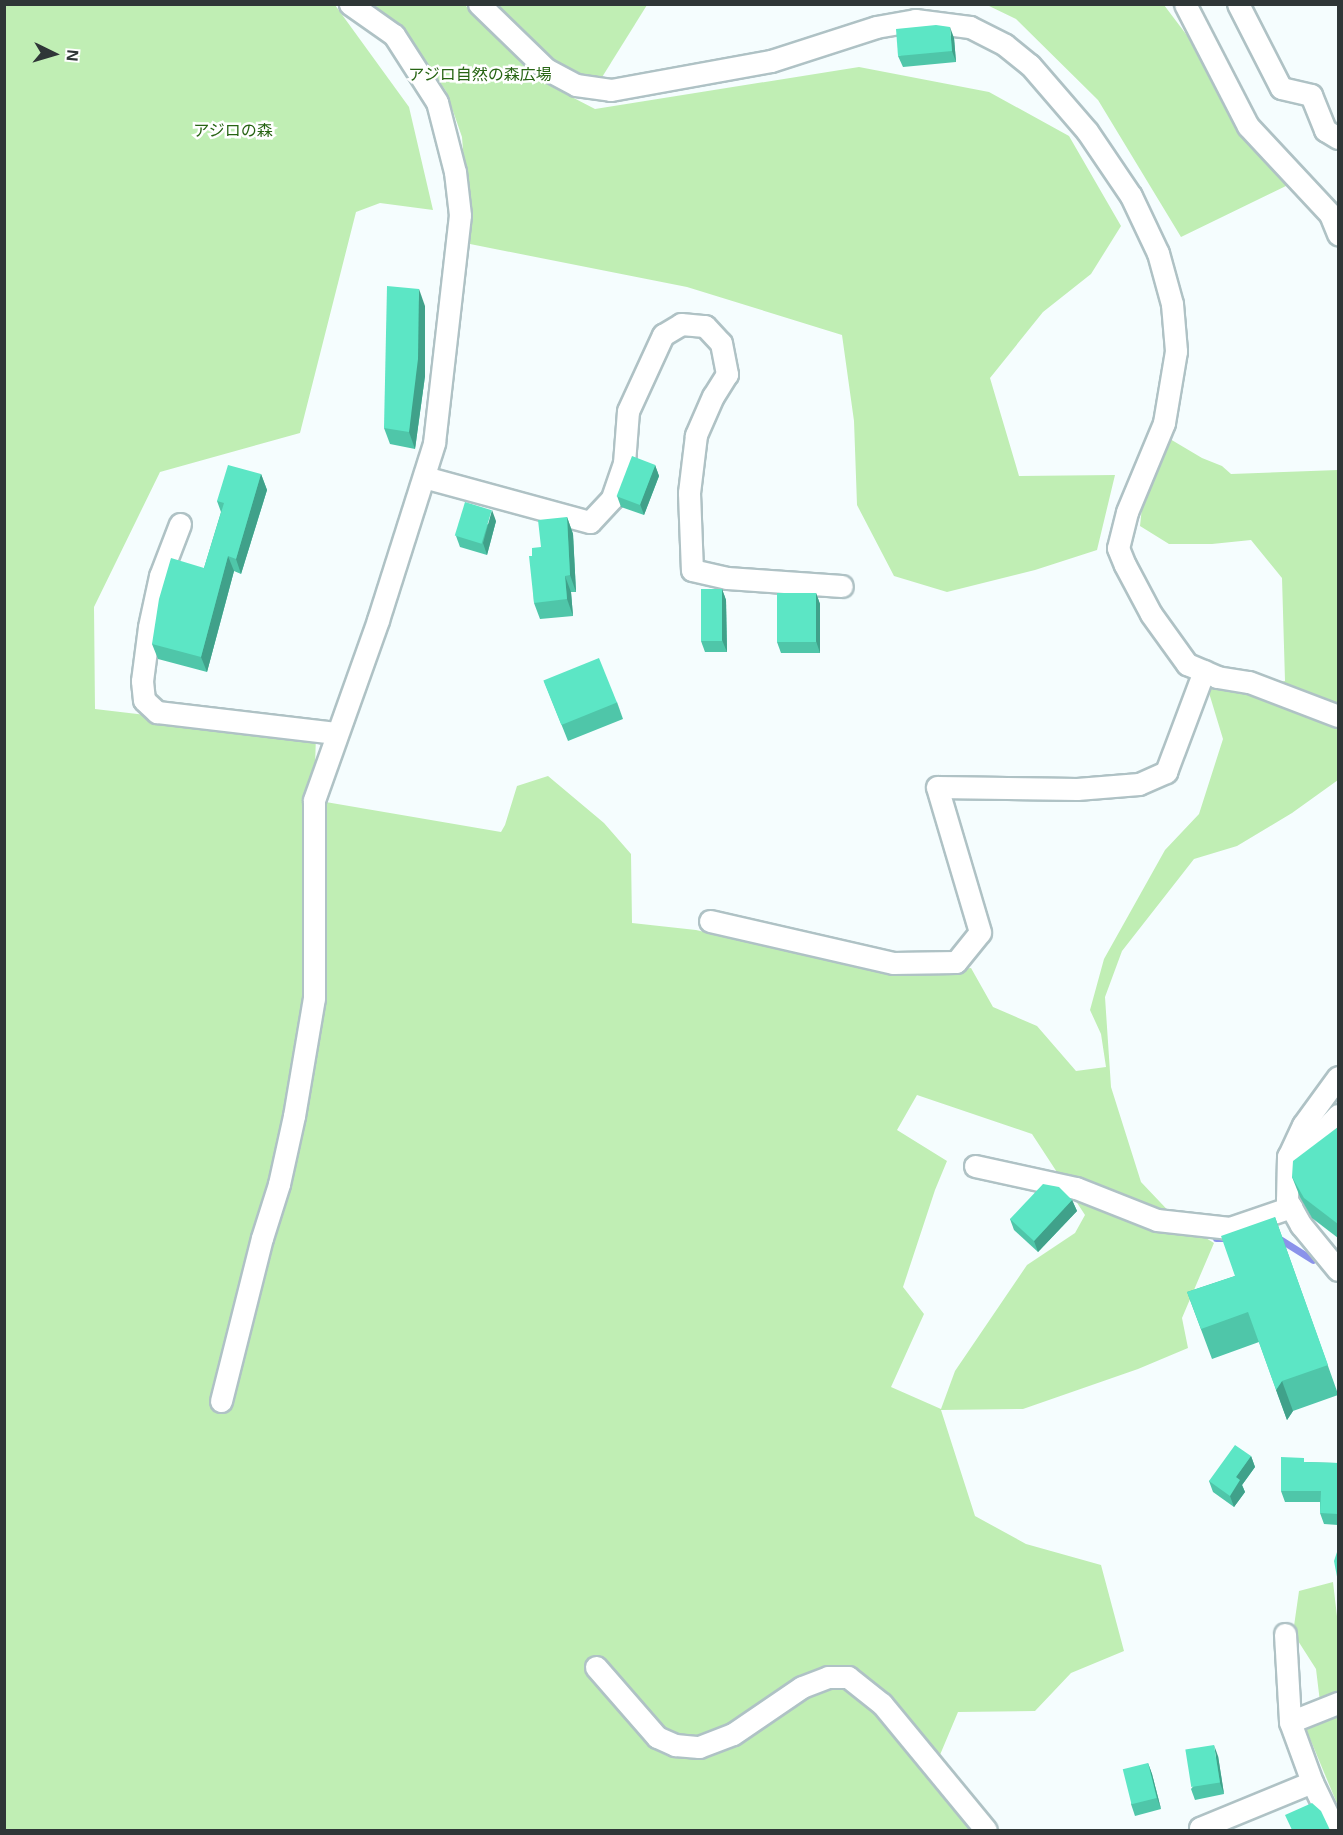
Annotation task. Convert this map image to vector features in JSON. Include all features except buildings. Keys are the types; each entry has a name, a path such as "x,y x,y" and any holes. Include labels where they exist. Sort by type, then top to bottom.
{"street":[{"path":"221,1401 262,1238 279,1184 296,1105 314,998 314,800 378,620 434,443 460,215 455,172 437,102 394,35 351,4"},
{"path":"479,4 546,69 576,85 611,90 771,61 876,27 915,20 970,27 1005,45 1030,65 1087,131 1131,196 1158,254 1172,304 1176,351 1164,423 1127,512 1118,548 1151,614 1187,664 1217,677 1249,682 1338,716"},
{"path":"1185,4 1248,126 1330,214 1338,234"},
{"path":"1238,4 1281,88 1311,95 1325,130 1338,138"},
{"path":"424,477 590,522 612,498 624,463 628,411 663,335 681,324 705,326 721,343 727,374 713,396 696,435 689,493 692,570 727,578 842,586"},
{"path":"180,524 160,576 149,627 142,681 144,700 157,712 336,733"},
{"path":"710,921 893,963 956,962 980,932 937,787 1077,789 1139,784 1166,772 1204,671"},
{"path":"1338,1077 1304,1125 1288,1157 1287,1200 1301,1225 1338,1270"},
{"path":"1288,1157 1313,1141 1338,1115"},
{"path":"975,1166 1076,1188 1157,1221 1230,1228 1291,1207"},
{"path":"1285,1634 1290,1722 1312,1782 1335,1830"},
{"path":"596,1667 657,1737 675,1745 699,1747 733,1734 802,1687 828,1677 848,1677 882,1704 986,1830"},
{"path":"1290,1722 1338,1703"},
{"path":"1201,1830 1200,1828 1312,1782"}],"green space":[{"name":"アジロの森","path":"5,5 335,5 409,107 433,210 380,203 356,212 300,433 160,472 94,607 95,709 316,735 314,800 501,832 517,786 548,776 604,823 631,854 632,923 696,930 894,976 971,968 993,1007 1037,1026 1076,1071 1106,1067 1101,1034 1090,1010 1104,959 1165,850 1199,814 1223,739 1206,683 1240,689 1285,681 1282,578 1251,540 1212,544 1169,544 1140,526 1143,497 1159,449 1170,439 1202,458 1222,466 1231,474 1338,470 1338,780 1292,813 1237,846 1194,859 1122,951 1105,997 1111,1087 1141,1182 1178,1221 1214,1243 1182,1318 1188,1348 1138,1369 1023,1409 941,1410 975,1516 1026,1544 1101,1565 1124,1651 1071,1673 1035,1711 958,1712 929,1781 970,1830 5,1830","holes":["917,1095 1032,1134 1085,1215 1075,1233 1027,1265 955,1371 941,1409 891,1387 924,1314 903,1287 947,1161 897,1130"]},
{"name":"アジロ自然の森広場","path":"373,5 465,5 537,79 595,109 859,67 989,92 1069,136 1121,226 1091,274 1043,312 990,378 1019,476 1115,475 1097,550 1035,570 947,592 894,576 857,505 854,421 842,335 687,287 470,244 462,137 446,91 399,26"},
{"path":"490,5 647,5 599,82 551,64"},
{"path":"987,5 1164,5 1195,46 1245,136 1288,185 1181,237 1098,100 1016,19"},
{"path":"1333,1582 1338,1625 1338,1695 1320,1702 1316,1669 1293,1633 1299,1591"},
{"path":"1338,1713 1338,1806 1306,1729"}],"waterway":[{"path":"1216,1238 1231,1238"},
{"path":"1278,1238 1313,1260"}]}
